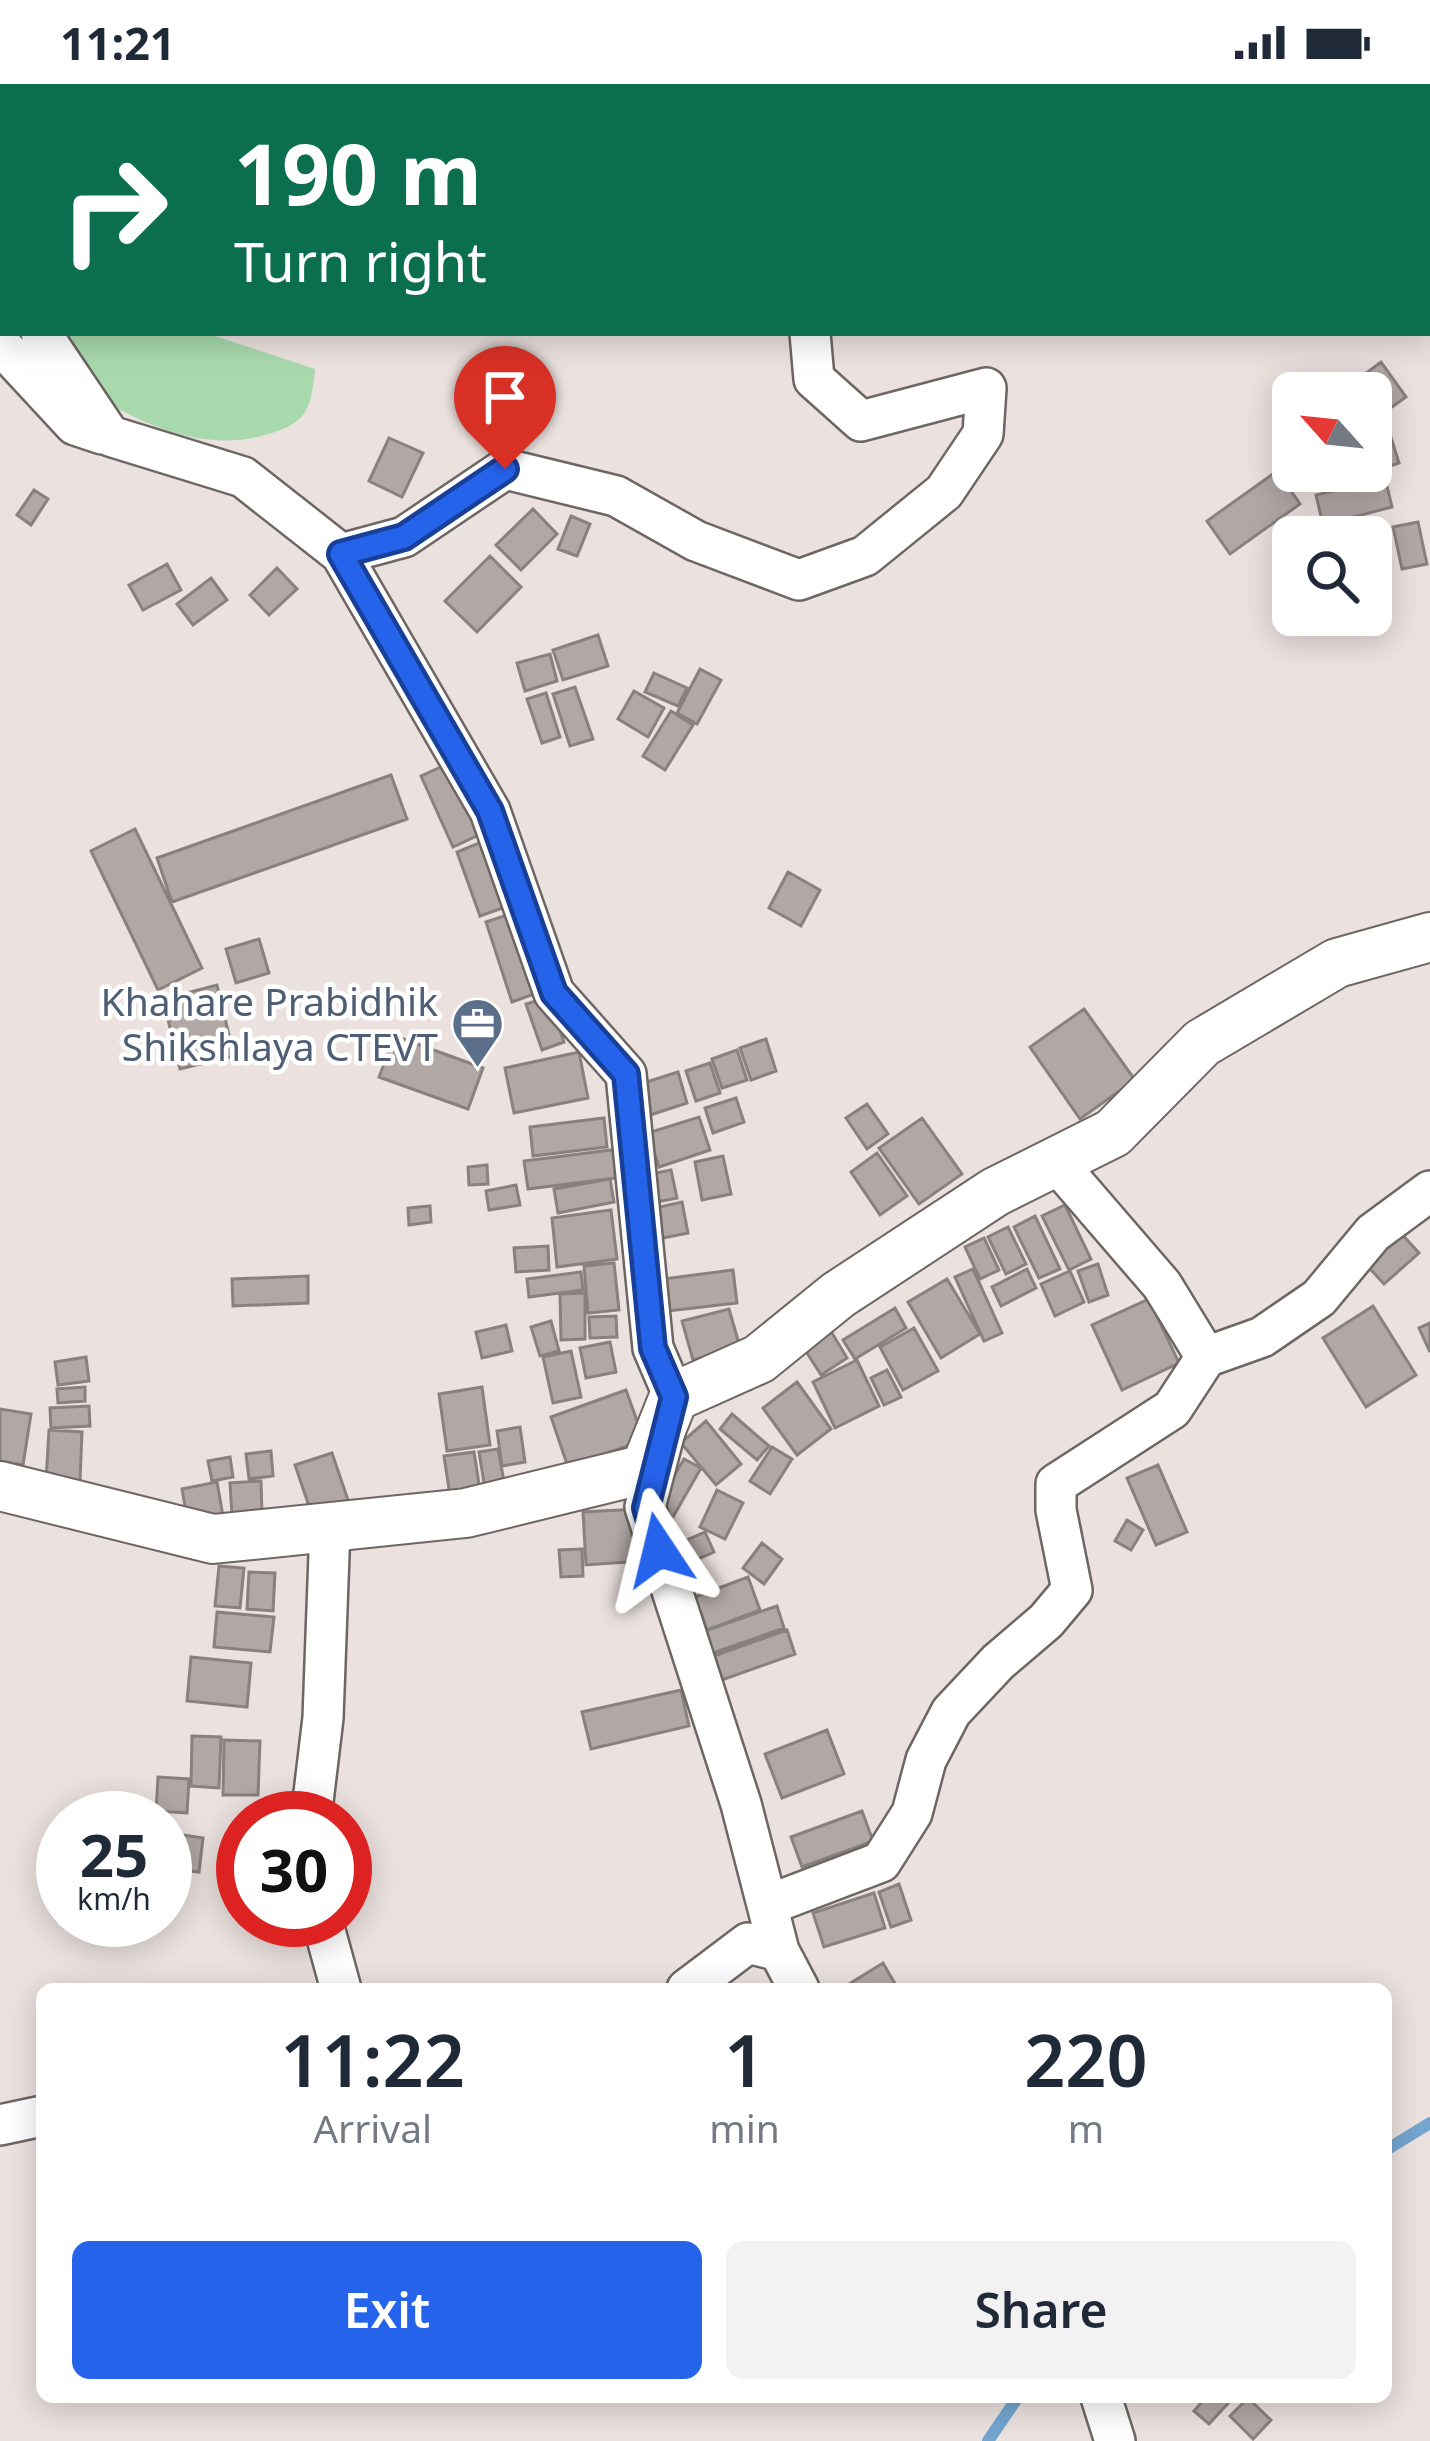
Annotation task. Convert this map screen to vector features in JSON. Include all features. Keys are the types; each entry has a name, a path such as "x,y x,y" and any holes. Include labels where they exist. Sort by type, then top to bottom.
{"street":[{"path":"43,336 110,436"},
{"path":"341,554 404,537 505,469 616,496 696,541 799,580 865,556 944,492 983,434 986,388 861,422 814,379 810,336"},
{"path":"0,344 75,425 243,477 341,554 490,811 554,993 626,1074 653,1348 674,1397 646,1508 741,1804 779,1951 796,1983"},
{"path":"0,1486 213,1539 466,1514 645,1469 674,1397 760,1359 838,1295 995,1192 1114,1133 1202,1043 1337,963 1430,937"},
{"path":"1056,1162 1162,1285 1206,1357"},
{"path":"768,1904 881,1862 912,1813 926,1760 951,1712 1072,1590 1056,1510 1056,1484 1172,1409 1206,1357 1262,1336 1319,1298 1373,1233 1430,1191"},
{"path":"314,1791 323,1718 330,1527"},
{"path":"695,1983 748,1942 779,1951"},
{"path":"329,1947 339,1983"},
{"path":"0,2125 36,2117"},
{"path":"1103,2403 1115,2441"}],"green space":[{"path":"31,336 215,336 315,369 308,405 298,420 279,431 221,440 178,434 136,418 97,397"}],"building":[{"path":"1381,362 1388,372 1367,372"},
{"path":"1392,377 1406,397 1392,407"},
{"path":"389,438 423,453 402,497 369,481"},
{"path":"1272,475 1272,492 1292,492 1300,504 1283,516 1272,516 1272,524 1230,554 1207,521"},
{"path":"34,490 48,499 31,525 17,515"},
{"path":"1388,492 1392,507 1358,516 1321,516 1316,495"},
{"path":"533,509 557,534 521,570 496,545"},
{"path":"571,516 590,524 577,556 558,549"},
{"path":"1418,522 1427,564 1402,569 1393,527"},
{"path":"490,556 521,587 477,632 445,601"},
{"path":"167,564 181,590 143,610 129,585"},
{"path":"277,568 297,589 269,615 250,595"},
{"path":"211,578 227,600 193,625 177,604"},
{"path":"598,635 608,666 563,680 553,650"},
{"path":"550,654 557,681 525,691 517,663"},
{"path":"700,669 721,680 697,724 677,713"},
{"path":"654,673 687,688 678,706 645,692"},
{"path":"575,687 593,739 570,746 553,694"},
{"path":"634,691 664,708 648,737 618,719"},
{"path":"546,693 560,737 542,743 527,699"},
{"path":"671,711 693,725 665,770 643,756"},
{"path":"452,762 485,832 453,847 421,776"},
{"path":"391,775 407,819 172,902 157,858"},
{"path":"135,829 202,968 158,990 91,851"},
{"path":"484,841 508,906 480,916 457,852"},
{"path":"788,872 820,890 801,926 769,908"},
{"path":"516,912 542,991 512,1002 486,922"},
{"path":"259,939 269,973 236,983 226,949"},
{"path":"217,985 234,1056 180,1069 163,999"},
{"path":"549,997 564,1042 542,1050 526,1004"},
{"path":"1084,1009 1135,1080 1080,1119 1030,1047"},
{"path":"395,1036 483,1068 468,1109 379,1077"},
{"path":"766,1039 776,1071 751,1080 740,1048"},
{"path":"737,1050 747,1080 722,1088 712,1059"},
{"path":"579,1052 588,1098 514,1113 505,1068"},
{"path":"710,1063 720,1093 696,1101 686,1071"},
{"path":"678,1072 687,1103 641,1118 631,1087"},
{"path":"736,1098 744,1122 713,1133 705,1108"},
{"path":"867,1104 888,1134 867,1149 846,1118"},
{"path":"699,1117 710,1150 659,1167 648,1133"},
{"path":"604,1118 607,1147 533,1156 530,1127"},
{"path":"922,1118 962,1174 919,1204 879,1148"},
{"path":"619,1149 623,1177 528,1189 524,1161"},
{"path":"877,1153 907,1196 880,1215 851,1172"},
{"path":"723,1156 731,1194 702,1200 695,1162"},
{"path":"487,1165 488,1184 469,1185 468,1167"},
{"path":"671,1170 677,1198 652,1203 646,1175"},
{"path":"610,1179 614,1202 558,1213 554,1189"},
{"path":"516,1185 520,1205 489,1210 486,1191"},
{"path":"682,1202 688,1233 653,1240 647,1210"},
{"path":"1065,1205 1091,1259 1069,1270 1042,1216"},
{"path":"430,1206 431,1222 409,1225 408,1208"},
{"path":"611,1210 617,1259 557,1267 552,1218"},
{"path":"1035,1216 1060,1269 1039,1278 1014,1227"},
{"path":"1008,1227 1026,1264 1006,1274 988,1237"},
{"path":"1397,1229 1419,1253 1384,1284 1362,1260"},
{"path":"984,1238 999,1270 980,1279 965,1247"},
{"path":"548,1246 549,1270 516,1272 514,1248"},
{"path":"614,1263 619,1310 588,1313 584,1266"},
{"path":"1098,1264 1108,1295 1089,1302 1078,1271"},
{"path":"973,1269 1002,1333 984,1341 955,1277"},
{"path":"1027,1269 1036,1288 1001,1306 992,1287"},
{"path":"733,1270 737,1303 667,1311 663,1279"},
{"path":"1070,1271 1084,1302 1055,1316 1041,1284"},
{"path":"581,1272 583,1290 529,1297 527,1279"},
{"path":"308,1276 308,1303 233,1306 232,1279"},
{"path":"947,1279 980,1334 941,1358 908,1302"},
{"path":"585,1293 585,1339 561,1340 560,1294"},
{"path":"1149,1299 1179,1363 1122,1390 1092,1325"},
{"path":"1373,1306 1416,1375 1366,1407 1323,1338"},
{"path":"895,1308 906,1328 855,1359 843,1340"},
{"path":"729,1309 740,1347 693,1360 682,1321"},
{"path":"616,1316 617,1337 590,1338 589,1317"},
{"path":"551,1321 559,1351 540,1356 531,1327"},
{"path":"1430,1323 1430,1352 1419,1328"},
{"path":"506,1325 512,1351 482,1358 476,1332"},
{"path":"829,1328 847,1358 821,1375 802,1345"},
{"path":"914,1328 938,1371 903,1390 880,1347"},
{"path":"610,1342 616,1372 586,1378 580,1348"},
{"path":"571,1351 581,1397 553,1403 543,1357"},
{"path":"86,1357 89,1381 58,1385 55,1362"},
{"path":"857,1360 879,1406 835,1428 813,1382"},
{"path":"887,1370 901,1397 884,1405 871,1378"},
{"path":"797,1382 831,1429 797,1455 763,1408"},
{"path":"85,1387 85,1401 58,1403 57,1389"},
{"path":"482,1387 490,1445 447,1451 439,1394"},
{"path":"626,1390 644,1440 568,1467 551,1417"},
{"path":"89,1406 90,1426 51,1428 50,1408"},
{"path":"0,1409 31,1414 23,1465 0,1461"},
{"path":"732,1414 769,1446 757,1460 720,1429"},
{"path":"706,1421 741,1464 716,1485 681,1443"},
{"path":"520,1427 525,1462 502,1466 497,1431"},
{"path":"49,1430 82,1432 80,1481 46,1480"},
{"path":"772,1447 792,1459 770,1494 750,1481"},
{"path":"498,1449 506,1492 486,1495 479,1452"},
{"path":"271,1451 273,1476 249,1479 246,1454"},
{"path":"474,1452 481,1497 451,1502 444,1456"},
{"path":"332,1453 348,1500 311,1512 295,1465"},
{"path":"230,1457 233,1477 212,1481 208,1461"},
{"path":"684,1459 701,1468 673,1517 656,1507"},
{"path":"1158,1465 1187,1532 1156,1545 1127,1478"},
{"path":"261,1481 262,1513 232,1515 230,1483"},
{"path":"217,1482 223,1516 188,1523 182,1489"},
{"path":"717,1490 743,1503 725,1539 700,1527"},
{"path":"638,1509 640,1561 586,1565 583,1512"},
{"path":"1127,1520 1143,1530 1131,1550 1115,1541"},
{"path":"705,1532 714,1552 671,1571 662,1551"},
{"path":"762,1543 782,1559 764,1584 743,1568"},
{"path":"582,1549 583,1576 561,1577 559,1550"},
{"path":"219,1566 244,1568 240,1608 215,1606"},
{"path":"249,1572 275,1573 273,1611 247,1609"},
{"path":"748,1577 760,1610 707,1630 695,1597"},
{"path":"777,1606 784,1628 713,1653 705,1631"},
{"path":"217,1612 274,1617 270,1652 214,1647"},
{"path":"787,1630 795,1654 719,1681 711,1657"},
{"path":"191,1657 251,1663 247,1707 187,1701"},
{"path":"681,1690 689,1726 591,1749 582,1712"},
{"path":"827,1730 844,1774 782,1798 765,1754"},
{"path":"192,1736 221,1737 219,1788 191,1786"},
{"path":"224,1740 260,1741 258,1791 223,1791"},
{"path":"158,1777 189,1779 188,1791 157,1791"},
{"path":"862,1811 873,1841 802,1867 791,1837"},
{"path":"192,1836 203,1838 199,1872 192,1871"},
{"path":"899,1884 911,1920 891,1927 879,1892"},
{"path":"874,1893 885,1928 824,1947 813,1913"},
{"path":"883,1963 895,1983 851,1983"},
{"path":"1201,2403 1228,2403 1209,2424 1194,2411"},
{"path":"1243,2403 1253,2403 1271,2420 1253,2439 1230,2416"}],"waterway":[{"path":"1392,2146 1430,2123"},
{"path":"988,2441 1014,2403"}],"place":[{"name":"Khahare Prabidhik Shikshlaya CTEVT","path":"477,1070"}],"route":[{"path":"505,469 404,537 341,554 490,811 554,993 626,1074 653,1348 674,1397 646,1508 659,1550"}]}
